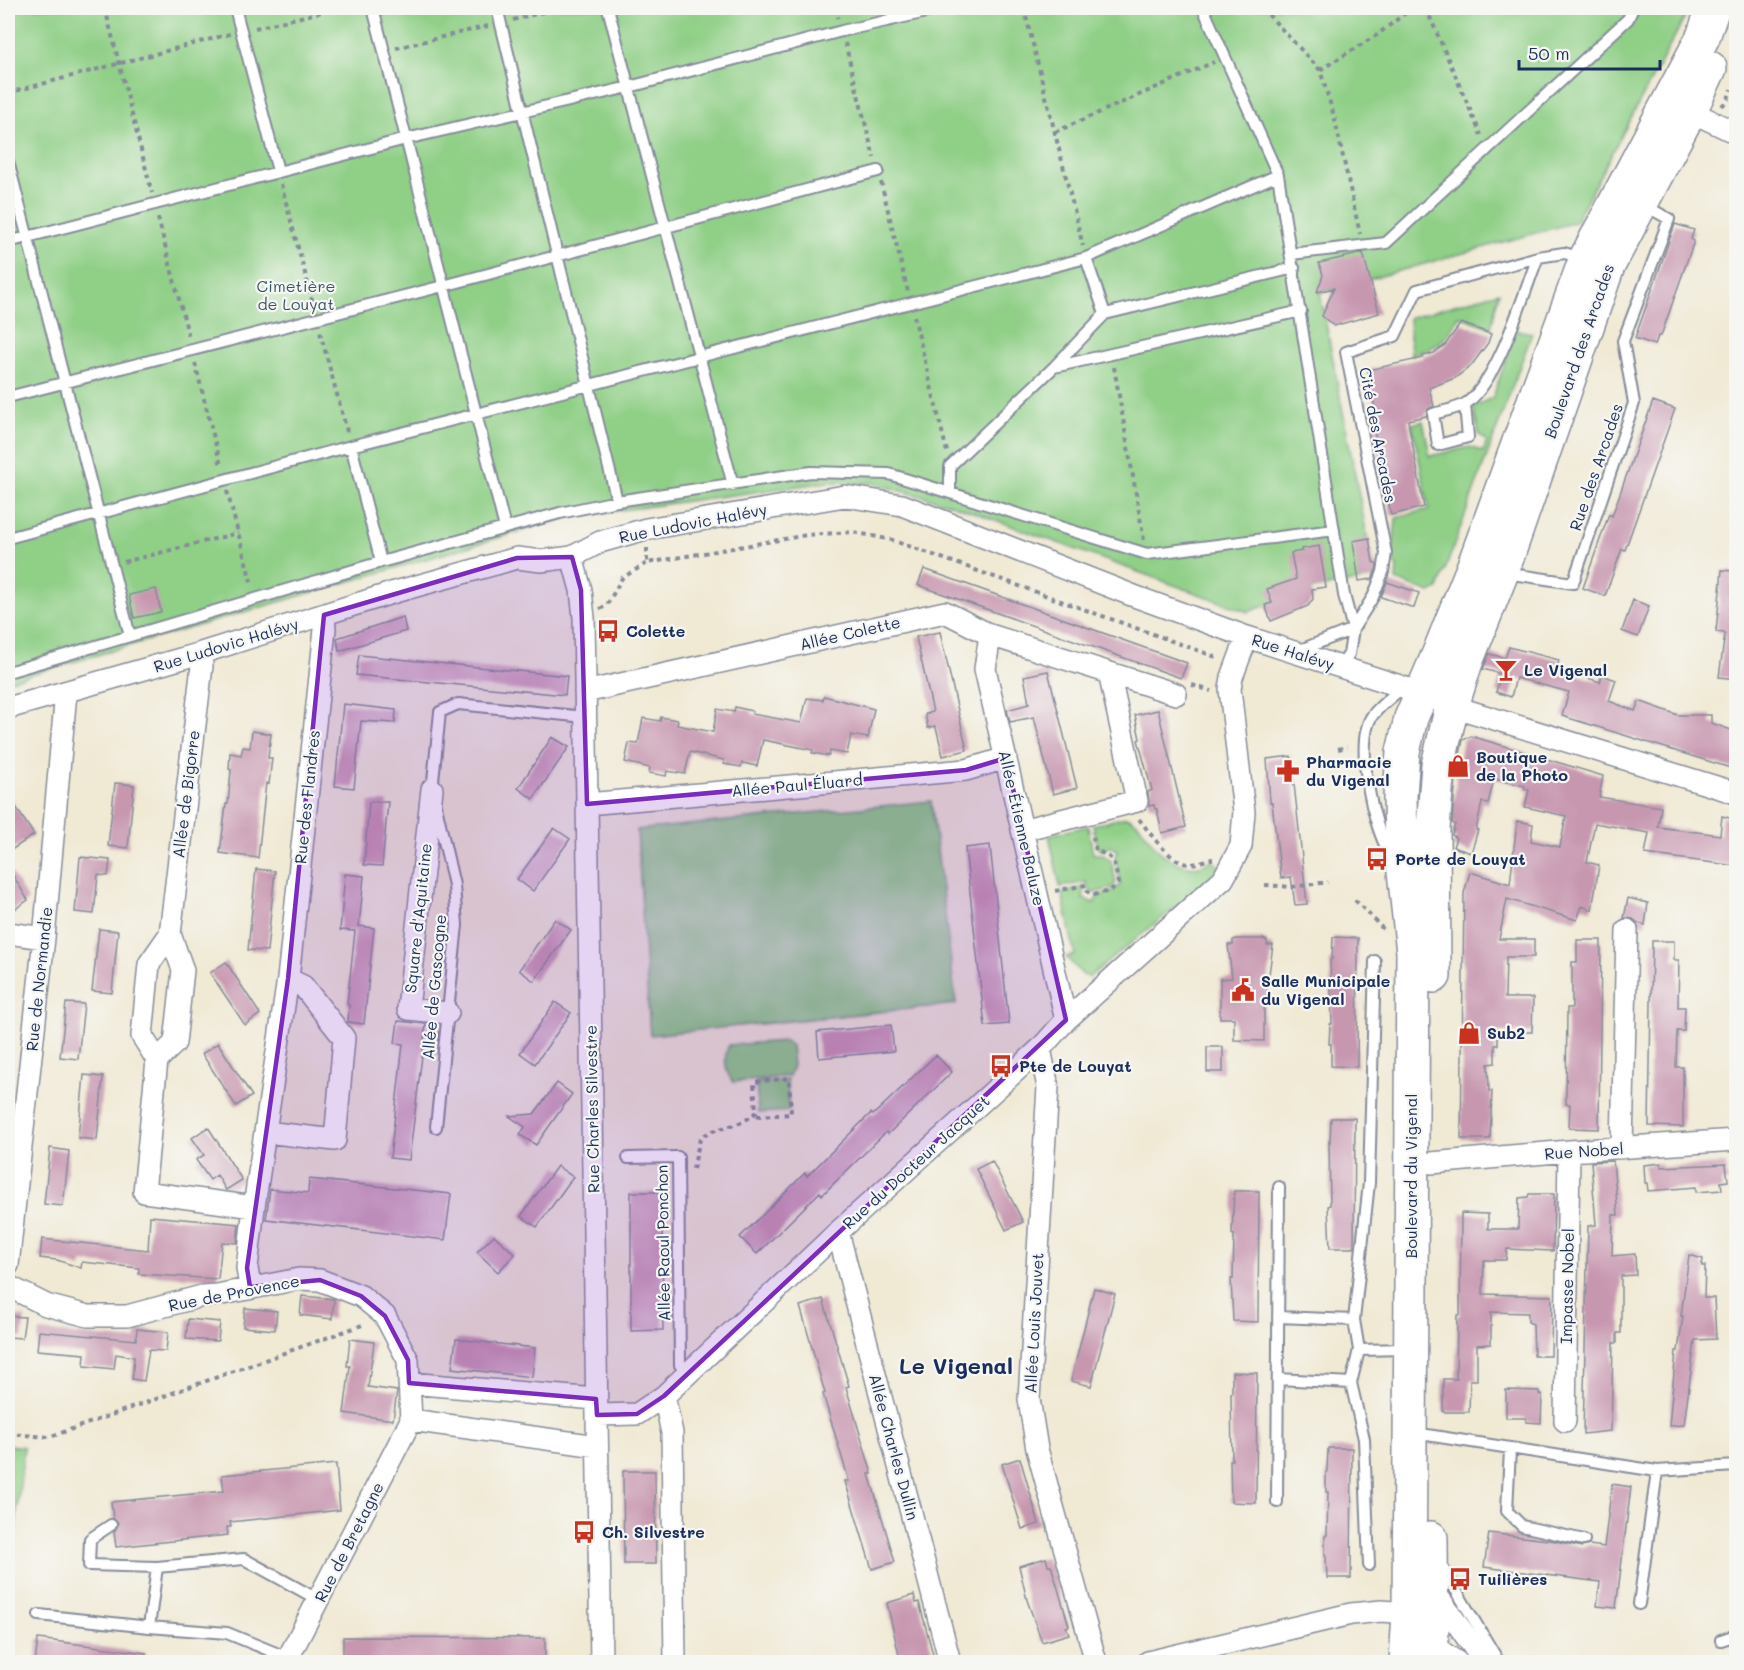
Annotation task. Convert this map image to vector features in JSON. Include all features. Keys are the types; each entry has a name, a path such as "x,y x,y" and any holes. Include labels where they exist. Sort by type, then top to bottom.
{"main road":[{"name":"Boulevard des Arcades","path":"1413,690 1473,568 1586,258 1703,37 1713,8"},
{"name":"Boulevard des Arcades","path":"1452,706 1469,652 1502,572 1608,266 1690,111 1721,45 1734,8"},
{"name":"Boulevard du Vigenal","path":"1413,690 1411,718 1403,752 1400,797 1413,952 1408,1613 1432,1658"},
{"name":"Boulevard du Vigenal","path":"1432,1658 1427,1435 1434,978 1433,829 1438,765 1452,706"}],"street":[{"path":"1690,111 1737,133"},
{"name":"Rue Ludovic Halévy","path":"8,708 201,653 395,592 517,558 541,561 572,558 600,542 646,529 845,496 902,505 1134,596"},
{"name":"Rue Charles Silvestre","path":"572,558 581,590 584,618 601,1662"},
{"name":"Rue Halévy","path":"1134,596 1247,637 1413,690 1452,706 1737,793"},
{"name":"Allée Colette","path":"585,692 945,612 990,635 1108,673 1184,689"},
{"name":"Rue des Flandres","path":"265,1132 288,979 325,629 324,615"},
{"name":"Allée Étienne Baluze","path":"990,635 985,669 1066,1020"},
{"name":"Rue du Docteur Jacquet","path":"596,1407 637,1414 664,1396 838,1232 1040,1049 1066,1020 1223,879 1241,846 1244,812 1230,689 1247,637"},
{"name":"Allée de Bigorre","path":"170,934 202,666 201,653"},
{"path":"1022,830 1137,801 1108,673"},
{"name":"Rue de Normandie","path":"8,1265 44,938 66,692"},
{"name":"Allée Paul Éluard","path":"587,804 966,770 1006,758"},
{"name":"Square d'Aquitaine","path":"432,789 408,1008 448,1013"},
{"path":"1622,1148 1627,930"},
{"path":"8,933 44,938"},
{"path":"157,1060 175,1043 183,970 170,934"},
{"path":"170,934 149,964 142,1036 157,1060 144,1192 254,1207"},
{"path":"250,1287 248,1268 265,1132 335,1140 344,1038 303,986 288,979"},
{"name":"Allée Louis Jouvet","path":"1040,1049 1048,1087 1029,1399 1036,1449 1096,1662"},
{"name":"Rue Nobel","path":"1431,1163 1737,1140"},
{"name":"Impasse Nobel","path":"1565,1421 1569,1151"},
{"name":"Allée Charles Dullin","path":"838,1232 950,1662"},
{"name":"Rue de Provence","path":"8,1286 46,1305 87,1316 127,1316 202,1296 250,1287 299,1279 320,1280 361,1296 385,1316 408,1360 411,1420"},
{"path":"409,1383 596,1407"},
{"path":"664,1396 672,1433 675,1662"},
{"path":"411,1420 597,1446"},
{"name":"Rue de Bretagne","path":"287,1660 411,1420"},
{"path":"1432,1588 1484,1662"},
{"path":"1148,1662 1351,1614 1381,1611 1408,1613"}],"lane":[{"path":"235,8 278,171"},
{"path":"373,8 505,528"},
{"path":"497,8 617,501"},
{"path":"608,8 733,485"},
{"path":"8,242 406,139 629,87 842,31 944,8"},
{"path":"1203,8 1278,175 1344,595 1353,629 1349,654 1340,667"},
{"path":"1292,254 1386,243 1628,19 1633,8"},
{"path":"8,161 130,636"},
{"path":"8,398 878,171"},
{"path":"8,538 351,446 1086,258 1278,175"},
{"name":"Rue des Arcades","path":"1502,572 1573,583 1634,404 1623,341 1668,219 1641,203"},
{"name":"Cité des Arcades","path":"1353,629 1373,597 1383,572 1386,553 1346,352 1395,336 1417,290 1538,257 1564,253 1586,258"},
{"path":"1465,405 1476,395 1495,369 1538,257"},
{"path":"1086,258 1105,314"},
{"path":"950,493 950,466 1054,367 1105,314 1294,268"},
{"path":"1054,367 1301,311"},
{"path":"351,446 381,562"},
{"path":"8,672 381,562 560,513 617,501 810,472 889,474 1147,554 1334,530"},
{"path":"1295,652 1353,629"},
{"name":"Allée de Gascogne","path":"436,1127 457,925 454,885 432,789 440,712 458,704 585,717"},
{"path":"1369,1565 1364,1439 1351,1383 1359,1350 1354,1320 1369,1183 1375,961"},
{"name":"Allée Raoul Ponchon","path":"628,1158 678,1157 680,1365 689,1373"},
{"path":"1277,1502 1279,1187"},
{"path":"1278,1317 1354,1320"},
{"path":"1359,1350 1410,1349"},
{"path":"1278,1379 1351,1383"},
{"path":"1427,1435 1657,1471 1737,1466"},
{"path":"1510,1449 1507,1511 1522,1527 1584,1540"},
{"path":"1639,1604 1657,1471"},
{"path":"111,1525 90,1539 88,1565 157,1567 244,1559 319,1600"},
{"path":"1431,1544 1499,1662"},
{"path":"149,1627 157,1567"},
{"path":"39,1615 227,1633 287,1660"},
{"path":"1721,1640 1737,1635"}],"path":[{"path":"105,8 256,599"},
{"path":"8,93 338,8"},
{"path":"384,51 559,8"},
{"path":"835,8 878,171"},
{"path":"1024,8 1086,258"},
{"path":"1262,8 1320,70 1334,116 1363,246"},
{"path":"1320,70 1377,35 1412,8"},
{"path":"1426,8 1488,150"},
{"path":"1055,132 1225,56"},
{"path":"1112,354 1147,554"},
{"path":"646,529 647,562"},
{"path":"584,618 607,605 622,578 647,562 807,535 853,532 892,540 1237,664"},
{"path":"111,565 238,533"},
{"path":"1184,689 1216,693"},
{"path":"1338,748 1347,747"},
{"path":"1128,803 1164,850 1181,862 1195,864 1212,857 1228,870"},
{"path":"1037,895 1086,885 1088,892 1093,895 1110,891 1118,884 1114,861 1106,854 1096,851 1087,814"},
{"path":"1265,885 1292,887 1328,882"},
{"path":"1355,900 1388,935"},
{"path":"678,1172 693,1169 698,1143 704,1135 739,1125 756,1112 754,1082 789,1078 791,1114 759,1116 754,1114"},
{"path":"8,1434 50,1437 385,1316"}],"highlighted area":[{"path":"572,557 581,590 587,804 966,770 1006,758 1066,1020 664,1396 637,1414 597,1415 596,1399 409,1383 408,1360 385,1316 361,1296 320,1280 250,1287 247,1268 288,979 324,615 517,558"}],"green space":[{"name":"Cimetière de Louyat","path":"8,8 1690,8 1575,222 1320,293 1375,578 1313,589 1248,612 951,504 872,483 828,482 570,517 8,681"},
{"path":"1499,292 1491,328 1459,316 1450,332 1440,342 1411,355 1409,318"},
{"path":"1516,330 1532,333 1438,589 1430,593 1396,580 1397,566 1392,562 1396,518 1429,509 1412,424 1423,421 1430,456 1470,447 1483,452 1487,441 1479,435 1473,408 1493,397"},
{"path":"931,801 956,1004 650,1035 637,830"},
{"path":"1126,817 1138,823 1158,850 1175,861 1193,867 1211,860 1219,866 1203,885 1089,977 1083,975 1066,957 1075,955 1062,893 1085,887 1083,899 1094,903 1098,896 1112,892 1121,884 1115,858 1117,850 1110,846 1104,850 1098,849 1093,825"},
{"path":"1088,826 1093,854 1102,854 1111,861 1116,882 1112,888 1093,893 1088,889 1087,882 1060,887 1049,835"},
{"path":"785,1041 791,1045 793,1066 789,1076 733,1082 726,1064 729,1045"},
{"path":"787,1080 789,1111 758,1113 756,1083"},
{"path":"8,1445 24,1447 8,1572"}],"building":[{"path":"1675,224 1694,230 1691,239 1694,241 1661,336 1658,336 1655,345 1635,338"},
{"path":"1363,253 1379,313 1334,326 1322,316 1334,288 1317,292 1323,275 1319,263"},
{"path":"1461,323 1491,334 1488,343 1471,366 1455,378 1429,388 1434,406 1428,409 1426,416 1408,420 1424,507 1391,515 1371,415 1376,414 1368,370 1423,358 1423,356 1434,353 1445,345"},
{"path":"1653,401 1675,409 1625,550 1622,549 1605,596 1583,588 1609,514 1612,516"},
{"path":"1369,538 1373,562 1377,564 1376,570 1372,579 1359,581 1353,541"},
{"path":"1319,546 1326,587 1312,589 1313,599 1308,606 1271,621 1265,605 1272,603 1267,589 1296,579 1291,553"},
{"path":"924,569 1187,663 1181,678 918,585"},
{"path":"1722,570 1733,571 1732,619 1737,619 1737,679 1719,677 1725,633 1716,632"},
{"path":"1387,582 1419,593 1414,608 1381,597"},
{"path":"156,589 161,612 134,618 129,595"},
{"path":"1633,600 1649,606 1638,637 1622,631"},
{"path":"403,617 406,631 339,651 337,638"},
{"path":"940,632 967,750 943,756 935,726 928,728 925,714 933,712 916,637"},
{"path":"1509,647 1559,660 1557,668 1600,682 1602,675 1616,680 1609,701 1635,711 1639,701 1678,715 1711,715 1711,723 1737,732 1737,770 1562,716 1569,692 1516,678 1511,697 1496,692 1501,674 1483,669 1489,654 1505,658"},
{"path":"359,655 567,676 565,695 356,675"},
{"path":"1048,671 1077,788 1053,794 1034,717 1010,722 1007,710 1029,704 1024,676"},
{"path":"824,696 874,709 868,738 851,735 847,754 830,751 829,756 812,753 813,750 763,740 757,766 742,763 741,767 724,764 724,760 690,752 685,774 667,771 666,776 649,773 650,768 625,762 629,743 638,744 643,718 660,721 661,717 678,720 677,725 713,732 717,709 734,712 735,707 752,711 752,714 801,723 807,698 823,700"},
{"path":"343,704 396,710 395,723 361,721 354,788 335,786"},
{"path":"1158,710 1186,827 1162,833 1157,809 1154,805 1149,806 1148,792 1152,790 1138,740 1140,739 1135,715"},
{"path":"252,731 271,734 268,758 272,758 269,784 266,783 258,858 220,853 226,804 228,804 230,753 241,755 243,747 250,748"},
{"path":"1471,736 1603,776 1599,797 1661,807 1658,827 1720,835 1722,816 1737,820 1737,866 1645,854 1649,833 1595,823 1587,862 1599,865 1592,910 1582,906 1577,920 1507,899 1499,939 1534,939 1534,957 1506,957 1505,998 1533,998 1532,1032 1498,1032 1495,1063 1488,1064 1489,1091 1492,1091 1490,1139 1461,1139 1464,893 1470,872 1510,884 1517,821 1533,824 1531,841 1560,847 1566,816 1525,807 1529,790 1525,789 1525,786 1494,779 1488,804 1482,802 1476,830 1478,830 1471,853 1453,847 1456,838 1452,835 1455,824 1452,823 1457,768 1463,740"},
{"path":"552,737 569,747 533,799 518,788"},
{"path":"1291,756 1307,904 1295,905 1291,877 1281,878 1272,803 1270,802 1267,759"},
{"path":"115,783 134,785 128,848 108,846"},
{"path":"8,795 34,835 8,852"},
{"path":"369,802 388,802 382,866 364,865"},
{"path":"554,828 570,839 533,891 517,879"},
{"path":"990,845 1009,1024 985,1026 965,848"},
{"path":"80,857 110,860 108,876 98,875 94,914 75,912"},
{"path":"8,867 28,900 8,914"},
{"path":"256,869 275,871 267,951 248,950"},
{"path":"345,874 364,876 359,926 374,928 364,1024 348,1022 349,1005 347,1004 355,931 340,930"},
{"path":"1628,898 1648,903 1645,925 1633,919 1624,918"},
{"path":"555,919 571,930 534,981 519,970"},
{"path":"99,929 118,931 112,993 92,991"},
{"path":"1333,937 1358,938 1357,1067 1331,1066 1330,960 1332,959"},
{"name":"Salle Municipale du Vigenal","path":"1263,939 1267,941 1267,945 1273,945 1264,1011 1264,1041 1234,1040 1234,1018 1220,1018 1220,979 1232,978 1228,945 1233,945 1233,940"},
{"path":"1577,940 1601,940 1599,1129 1569,1128 1570,1104 1566,1104 1567,1008 1572,1008 1572,962 1577,962"},
{"path":"1652,941 1674,941 1674,960 1679,960 1678,1007 1685,1007 1684,1031 1677,1031 1676,1067 1683,1067 1683,1127 1649,1126"},
{"path":"226,962 260,1014 245,1025 210,973"},
{"path":"555,1002 571,1013 535,1064 520,1053"},
{"path":"66,1003 84,1004 78,1059 60,1057"},
{"path":"398,1021 426,1024 409,1160 390,1158 403,1044 395,1043"},
{"path":"891,1025 894,1051 819,1058 817,1032"},
{"path":"218,1043 252,1096 236,1106 202,1054"},
{"path":"1207,1047 1223,1047 1223,1072 1207,1072"},
{"path":"936,1055 952,1072 822,1195 820,1192 757,1254 740,1237 805,1173 807,1176 871,1113 873,1115"},
{"path":"84,1075 103,1077 97,1140 78,1138"},
{"path":"557,1083 572,1094 536,1145 520,1135 525,1127 509,1116 534,1114"},
{"path":"1331,1118 1355,1118 1354,1248 1330,1248 1328,1206 1330,1205"},
{"path":"208,1127 242,1180 226,1190 217,1175 210,1180 196,1160 204,1155 192,1138"},
{"path":"50,1148 69,1151 63,1206 44,1204"},
{"path":"992,1161 1023,1222 1006,1230 976,1169"},
{"path":"1613,1161 1618,1215 1613,1215 1612,1256 1635,1254 1636,1275 1621,1276 1621,1333 1617,1333 1617,1343 1613,1343 1611,1431 1583,1434 1588,1226 1596,1225 1591,1162"},
{"path":"1661,1163 1661,1167 1726,1164 1728,1181 1721,1182 1722,1190 1696,1192 1696,1187 1648,1191 1644,1165"},
{"path":"557,1166 573,1177 537,1227 521,1216"},
{"path":"309,1179 451,1194 445,1240 266,1219 270,1189 308,1193"},
{"path":"1234,1191 1259,1191 1258,1322 1233,1321 1231,1279 1233,1279"},
{"path":"631,1192 662,1192 663,1330 631,1331"},
{"path":"1529,1194 1554,1194 1553,1251 1507,1249 1506,1260 1484,1260 1483,1294 1552,1296 1551,1356 1534,1356 1533,1324 1528,1322 1528,1313 1491,1312 1491,1344 1477,1345 1477,1380 1470,1380 1469,1412 1443,1412 1443,1379 1456,1379 1457,1315 1460,1315 1461,1213 1488,1214 1488,1229 1518,1229 1519,1198 1528,1197"},
{"path":"150,1216 239,1224 237,1243 222,1242 218,1279 139,1274 139,1268 82,1262 81,1268 57,1260 40,1258 42,1239 148,1250"},
{"path":"494,1235 515,1254 498,1272 477,1252"},
{"path":"1689,1255 1703,1259 1702,1266 1705,1266 1704,1298 1714,1298 1716,1339 1695,1340 1684,1425 1669,1426 1676,1351 1678,1351 1683,1316 1681,1316"},
{"path":"1094,1288 1115,1294 1091,1386 1071,1381"},
{"path":"302,1296 334,1299 332,1319 300,1315"},
{"path":"823,1299 849,1386 846,1387 895,1562 872,1569 845,1481 849,1481 800,1306"},
{"path":"245,1308 277,1311 275,1330 243,1327"},
{"path":"8,1316 25,1317 22,1338 8,1337"},
{"path":"188,1319 220,1322 218,1341 186,1339"},
{"path":"137,1329 168,1332 166,1351 149,1350 144,1381 132,1379 134,1357 116,1354 114,1369 84,1366 85,1354 37,1350 39,1331 136,1340"},
{"path":"350,1339 374,1342 368,1387 397,1391 393,1420 344,1413 350,1366 347,1366"},
{"path":"456,1339 535,1348 532,1377 452,1368"},
{"path":"1232,1372 1257,1373 1256,1503 1231,1502"},
{"path":"1506,1390 1539,1391 1539,1394 1542,1394 1541,1423 1526,1422 1526,1418 1506,1418"},
{"path":"1328,1448 1352,1448 1351,1578 1327,1578 1325,1536 1327,1535"},
{"path":"1020,1458 1039,1524 1022,1529 1002,1464"},
{"path":"336,1464 340,1510 230,1522 231,1527 227,1527 228,1535 116,1547 114,1532 118,1524 113,1518 111,1502 224,1491 222,1475"},
{"path":"623,1471 655,1471 656,1564 624,1564"},
{"path":"1612,1484 1631,1487 1616,1608 1597,1606 1600,1582 1484,1567 1489,1533 1556,1541 1582,1547 1589,1545 1604,1547"},
{"path":"1046,1558 1048,1565 1051,1565 1069,1626 1066,1627 1069,1634 1042,1642 1027,1600 1019,1566"},
{"path":"914,1595 916,1603 919,1602 935,1662 903,1662 899,1655 887,1603"},
{"path":"343,1637 545,1638 545,1662 343,1662"},
{"path":"38,1639 146,1653 145,1662 35,1662"}],"place":[{"name":"Colette","path":"608,631"},
{"name":"Le Vigenal","path":"1506,670"},
{"name":"Boutique de la Photo","path":"1458,766"},
{"name":"Pharmacie du Vigenal","path":"1288,771"},
{"name":"Porte de Louyat","path":"1377,859"},
{"name":"Salle Municipale du Vigenal","path":"1243,990"},
{"name":"Sub2","path":"1469,1033"},
{"name":"Pte de Louyat","path":"1001,1066"},
{"name":"Ch. Silvestre","path":"584,1532"},
{"name":"Tuilières","path":"1460,1579"}],"district":[{"name":"Le Vigenal","path":"956,1366"}]}
